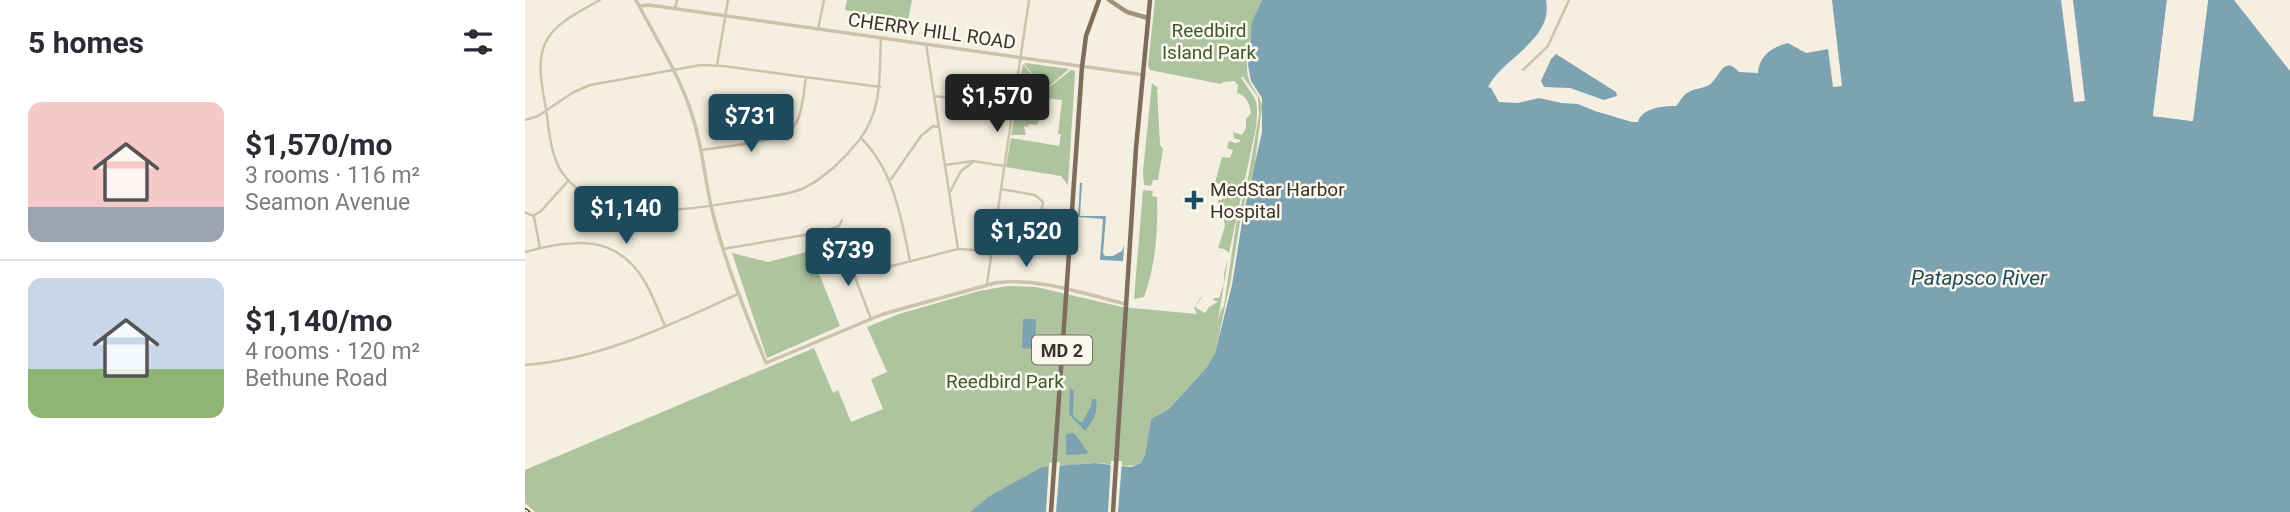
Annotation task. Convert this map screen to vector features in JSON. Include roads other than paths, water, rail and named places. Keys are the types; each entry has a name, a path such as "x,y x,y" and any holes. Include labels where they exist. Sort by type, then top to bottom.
{"main road":[{"name":"MD 2","path":"1051,512 1082,67 1086,36 1099,0"},
{"path":"1109,0 1127,12 1148,18"},
{"path":"1112,512 1138,127 1150,0"}],"street":[{"path":"589,0 591,5"},
{"path":"600,0 563,20 545,42 539,68 555,159 568,180 591,196 624,208 663,211 711,206 786,194 806,187 824,175 860,138 875,112 880,87 881,38"},
{"path":"636,0 673,71 692,115 723,249 738,295 766,363 871,319 986,285 1023,281 1126,304"},
{"path":"675,9 677,0"},
{"path":"717,65 728,0"},
{"path":"818,29 824,0"},
{"path":"986,285 1029,0"},
{"path":"1523,70 1548,46 1569,0"},
{"name":"CHERRY HILL ROAD","path":"639,6 1144,75"},
{"path":"926,44 958,249"},
{"path":"525,120 590,85 717,65 880,87"},
{"path":"700,150 774,138 791,130 800,111 806,78"},
{"path":"934,96 1013,106"},
{"path":"890,180 921,136 933,126 938,127"},
{"path":"860,138 890,180 910,261"},
{"path":"944,165 973,161 1004,166"},
{"path":"949,195 961,171 973,161"},
{"path":"533,216 541,211 568,180"},
{"path":"994,232 1035,236 1043,202 1035,195 1000,190"},
{"path":"525,212 533,216"},
{"path":"533,216 540,248"},
{"path":"723,249 822,232 839,226 842,220"},
{"path":"525,251 580,241 599,245 616,253 632,265 644,280 665,326"},
{"path":"884,268 958,249 991,251"},
{"path":"845,251 871,319"},
{"path":"525,365 626,344 738,295"}],"water":[{"name":"Patapsco River","path":"1262,0 1546,0 1546,14 1535,37 1495,76 1488,87 1499,102 1518,103 1539,98 1578,104 1638,122 1648,111 1676,106 1687,93 1709,85 1725,66 1734,67 1739,72 1758,73 1767,53 1788,43 1806,53 1828,49 1833,87 1842,86 1832,0 2167,0 2153,116 2192,121 2208,0 2234,0 2290,71 2290,512 970,512 988,497 1042,467 1095,463 1131,467 1141,463 1145,455 1151,419 1169,409 1207,367 1215,353 1232,285 1243,216 1262,132 1262,98 1251,81 1248,65 1252,22"},
{"path":"1556,54 1616,92 1617,96 1604,100 1570,88 1544,87 1541,81"},
{"path":"1080,183 1080,216 1106,216 1103,253 1105,256 1113,256 1122,251 1124,245 1123,261 1100,260 1103,219 1078,217"},
{"path":"1023,319 1036,319 1035,349 1022,348"},
{"path":"1070,388 1074,391 1073,416 1082,423 1092,399 1096,399 1095,416 1085,431 1069,414"},
{"path":"1074,433 1088,452 1086,454 1066,455 1066,434"}],"place":[{"name":"MedStar Harbor Hospital","path":"1194,200"}],"park label":[{"name":"Reedbird Island Park","path":"1209,41"},
{"name":"Reedbird Park","path":"1005,381"}]}
